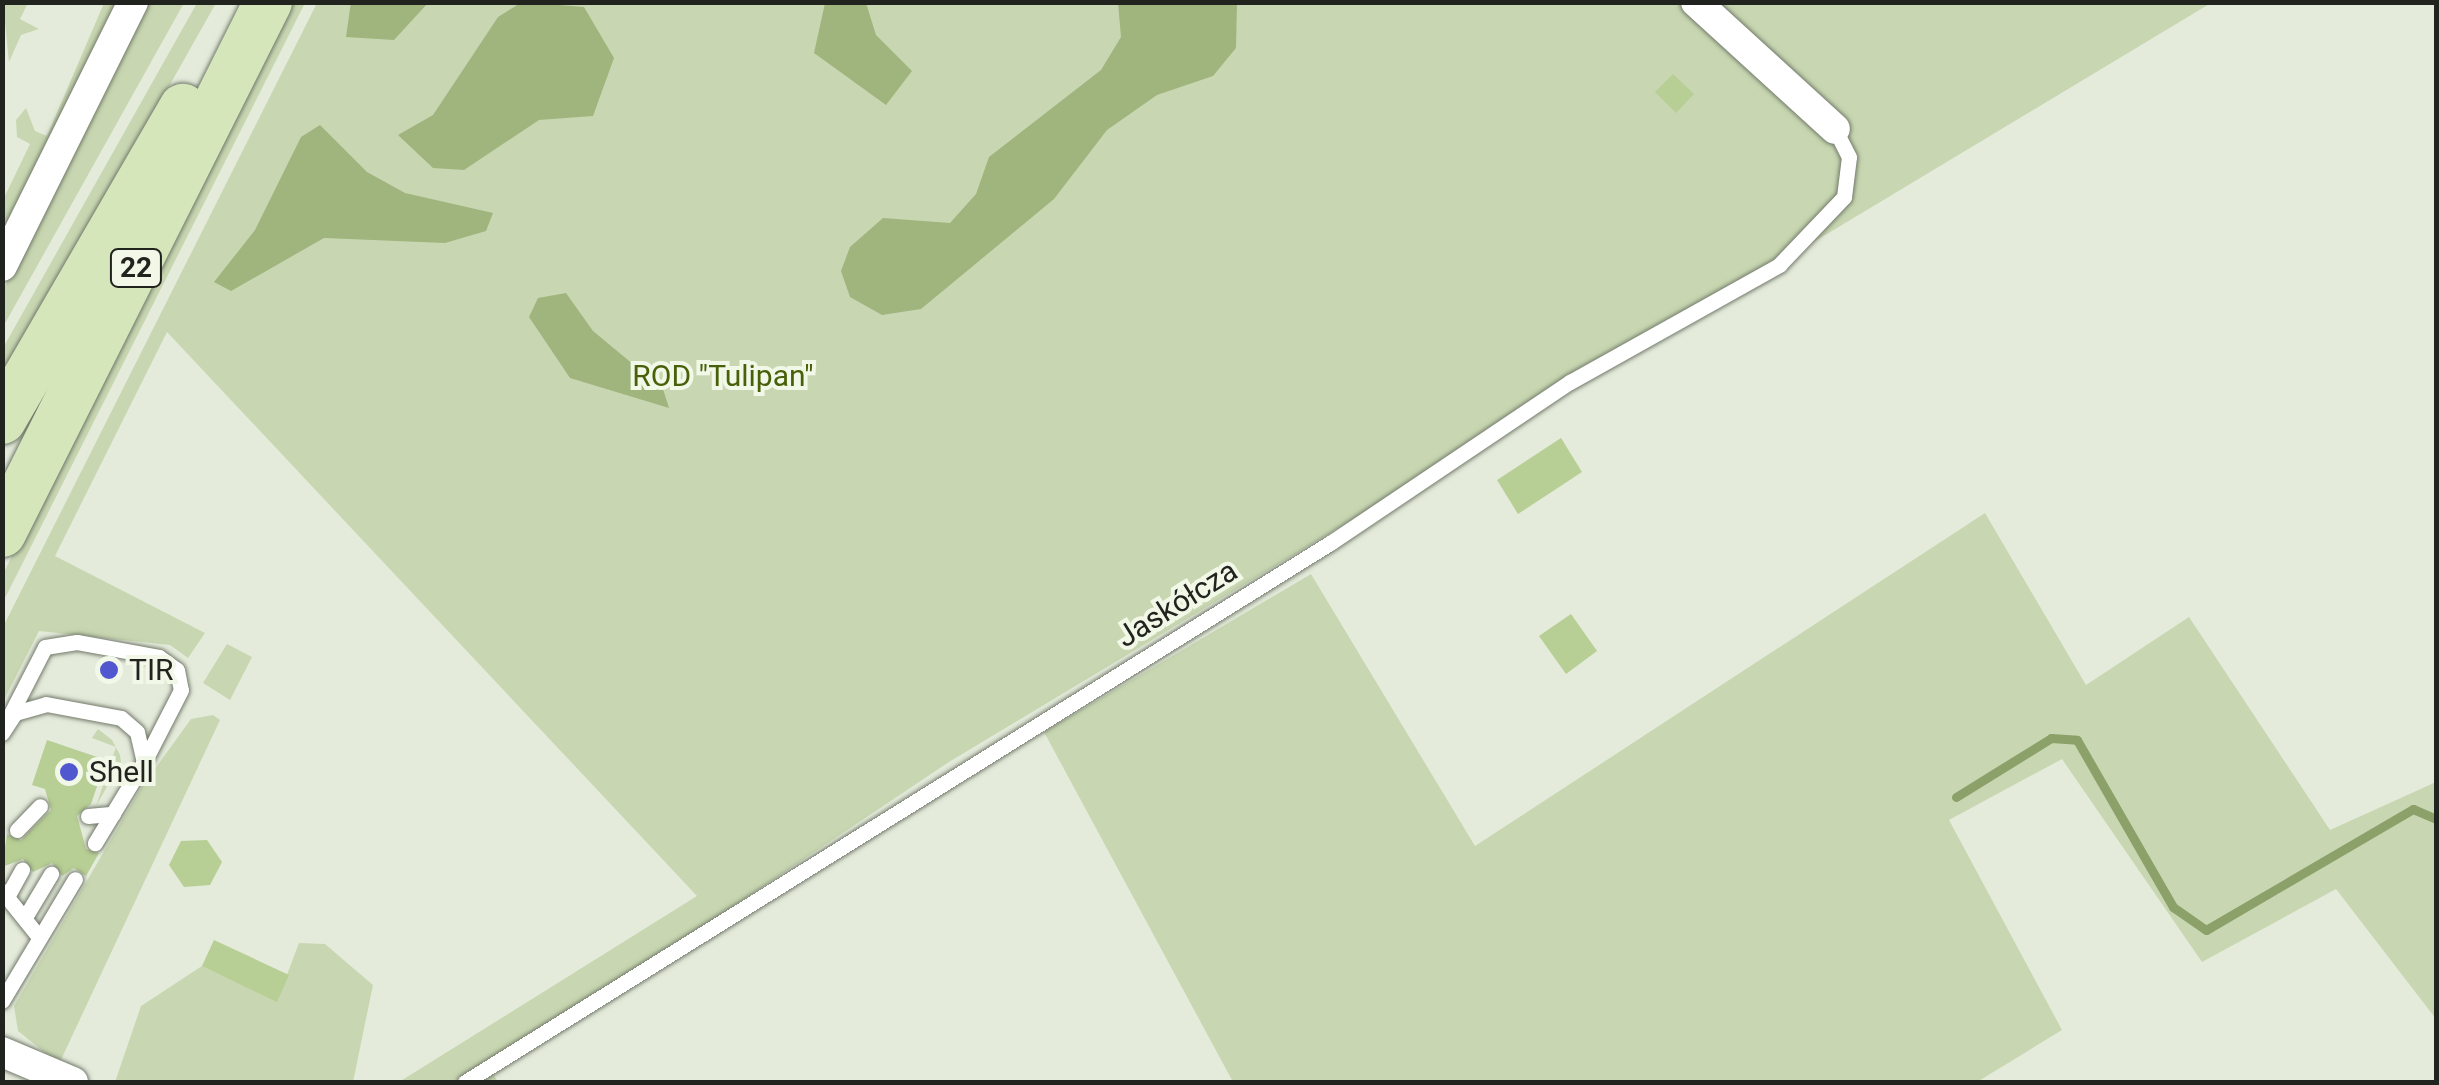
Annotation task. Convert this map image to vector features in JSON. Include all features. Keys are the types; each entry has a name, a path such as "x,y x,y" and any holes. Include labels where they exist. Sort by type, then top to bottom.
{"main road":[{"name":"22","path":"2,420 237,2"},
{"name":"22","path":"2,532 268,2"}],"street":[{"path":"2,266 132,2"},
{"path":"1696,2 1836,129"},
{"path":"2,1052 73,1082"}],"lane":[{"name":"Jaskółcza","path":"465,1082 1330,543 1570,382 1779,265 1844,197 1850,157 1836,129"},
{"path":"5,727 46,647 77,642 158,656 177,670 181,690 95,844"},
{"path":"5,727 40,704 121,718 137,732 144,762"},
{"path":"17,830 40,806"},
{"path":"88,816 113,814"},
{"path":"22,870 5,893 28,914 40,937"},
{"path":"28,914 51,874"},
{"path":"2,1001 74,879"}],"green space":[{"path":"3,2 28,3 20,19 39,29 21,35 9,62"},
{"path":"351,2 428,3 394,40 346,37"},
{"path":"522,2 584,7 614,58 593,116 539,120 464,170 433,168 398,135 433,115 498,17"},
{"path":"104,3 120,3 3,234 3,200 30,144 17,137 16,120 26,108 35,131 47,136"},
{"path":"147,3 184,3 3,327 3,290"},
{"path":"197,3 216,3 3,381 3,348"},
{"path":"288,3 305,3 3,602 3,574"},
{"name":"ROD \"Tulipan\"","path":"317,3 2211,3 949,762 490,1069 498,1082 399,1082 697,896 167,332 55,556 205,633 188,658 170,645 39,631 3,702 3,627"},
{"path":"825,3 866,3 876,35 912,71 886,105 814,53"},
{"path":"1118,3 1237,3 1236,48 1213,76 1157,95 1107,130 1054,199 921,309 882,315 850,297 841,271 850,247 883,218 950,223 976,194 989,157 1101,70 1121,37"},
{"path":"320,125 367,172 405,193 493,213 486,231 445,243 324,238 231,291 214,282 255,230 301,137"},
{"path":"566,293 593,331 663,389 669,408 570,378 529,317 538,298"},
{"path":"1985,513 2086,685 2189,617 2330,830 2436,782 2436,1019 2336,889 2202,962 2062,759 1949,820 2062,1030 1977,1082 1233,1082 1044,732 1311,574 1475,846"},
{"path":"227,644 252,657 230,700 203,683"},
{"path":"213,715 220,720 59,1064 18,1031 14,1006 141,788 191,719"},
{"path":"98,729 112,740 116,747 92,738"},
{"path":"116,747 121,762 96,806"},
{"path":"299,943 325,944 373,985 353,1082 115,1082 141,1006 202,966 277,1001"}],"building":[{"path":"1673,74 1694,94 1676,113 1655,92"},
{"path":"1561,438 1582,472 1518,514 1497,480"},
{"path":"1571,614 1597,651 1566,674 1539,636"},
{"path":"47,740 106,760 91,804 77,816 86,849 99,853 86,876 74,868 62,876 52,863 33,872 23,859 2,867 7,834 21,840 51,810 45,789 32,785"},
{"path":"207,840 222,862 210,885 184,887 169,865 181,841"},
{"path":"214,940 289,975 277,1002 202,966"}],"waterway":[{"path":"1956,797 2051,738 2077,740 2173,907 2206,930 2413,809 2436,819"}],"place":[{"name":"TIR","path":"109,670"},
{"name":"Shell","path":"69,772"}]}
